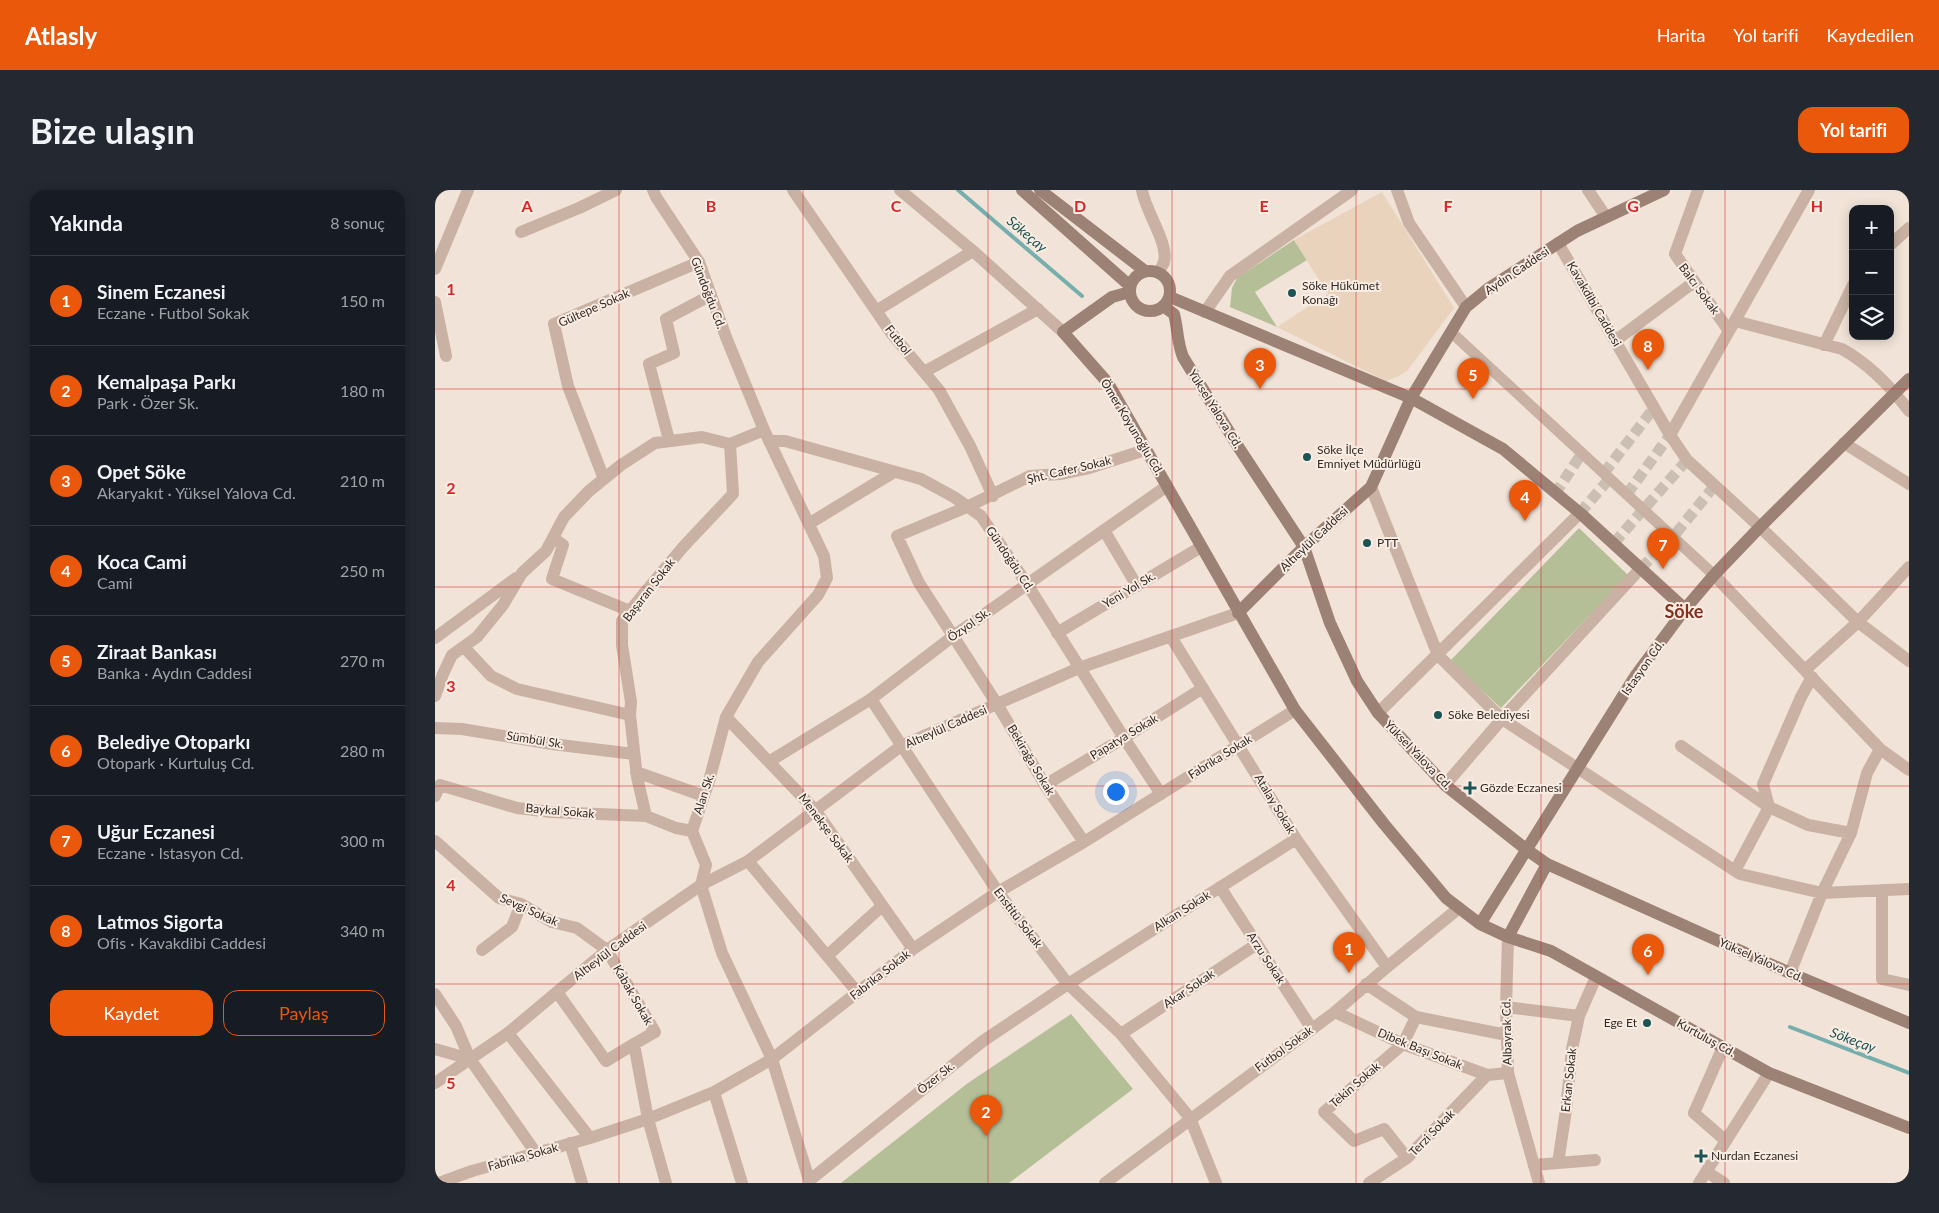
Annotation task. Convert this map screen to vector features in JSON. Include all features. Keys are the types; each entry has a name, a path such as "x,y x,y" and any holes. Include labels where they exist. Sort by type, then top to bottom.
{"main road":[{"path":"1022,190 1130,289"},
{"path":"1040,190 1145,271 1159,273 1169,283 1166,302"},
{"name":"Aydın Caddesi","path":"1411,398 1466,307 1489,288 1559,243 1606,217 1664,190"},
{"path":"1145,271 1136,276 1130,289 1131,298 1139,308 1151,311 1166,302 1205,312 1411,398 1503,449 1580,513 1685,609"},
{"path":"1063,332 1113,297 1130,289"},
{"name":"Yüksel Yalova Cd.","path":"1166,302 1174,314 1178,328 1177,342 1183,357 1239,448 1304,547 1330,623 1357,681 1378,713 1445,785 1547,864 1790,973 1905,1020"},
{"name":"Ömer Koyunoğlu Cd.","path":"1063,332 1108,383 1295,710"},
{"name":"Istasyon Cd.","path":"1480,924 1636,675 1685,609 1714,575 1760,527 1909,379"},
{"name":"Altıeylül Caddesi","path":"1238,613 1304,547 1371,487 1411,398"},
{"name":"Kurtuluş Cd.","path":"1295,710 1384,824 1446,898 1480,924 1507,937 1551,952 1769,1073 1909,1128"},
{"path":"1507,937 1547,864"}],"street":[{"path":"435,268 468,190"},
{"path":"521,232 579,208 616,190"},
{"name":"Gündoğdu Cd.","path":"653,190 699,262 725,337 766,435 921,479 954,497 981,516 1027,584 1161,794"},
{"name":"Futbol","path":"793,190 892,334 939,390 993,496"},
{"name":"Ömer Koyunoğlu Cd.","path":"900,190 973,251 1063,332"},
{"path":"1142,190 1164,252 1164,262 1159,273"},
{"path":"1205,312 1230,276 1352,190"},
{"path":"1397,190 1409,224 1466,307"},
{"path":"1588,190 1606,217"},
{"name":"Balcı Sokak","path":"1698,190 1675,254 1694,282 1732,326"},
{"path":"1670,435 1809,190"},
{"path":"1894,241 1909,228"},
{"name":"Kavakdibi Caddesi","path":"1559,243 1670,435 1687,460 1760,527 1858,622 1909,661"},
{"path":"876,311 973,251"},
{"name":"Gültepe Sokak","path":"604,479 568,386 554,324 699,262"},
{"path":"1615,341 1694,282"},
{"path":"1824,345 1849,294"},
{"path":"669,440 649,364 674,352 666,319 711,295"},
{"path":"435,302 446,356"},
{"path":"924,372 1038,309"},
{"path":"1732,326 1842,350 1857,358 1895,392 1909,411"},
{"path":"1451,332 1714,575 1880,749 1909,770"},
{"path":"435,638 522,573 545,551 564,518 589,491 655,443 702,437 730,444 766,435"},
{"name":"Alan Sk.","path":"766,435 810,523 824,556 827,578 818,594 801,615 758,662 726,717 692,832 706,865 701,886 722,953 772,1060 810,1182"},
{"path":"1844,443 1909,484"},
{"name":"Başaran Sokak","path":"645,816 636,772 630,715 631,702 622,645 622,621 684,546 733,494 730,444"},
{"name":"Şht. Cafer Sokak","path":"967,507 993,496 1030,476 1060,474 1089,468 1145,450"},
{"path":"810,523 894,472"},
{"name":"Özyol Sk.","path":"770,762 871,699 952,637 1167,486"},
{"path":"1371,487 1438,655 1501,719 1739,874 1822,893 1909,889"},
{"name":"Bekirağa Sokak","path":"967,507 897,536 919,583 952,637 997,704 1045,784 1084,842"},
{"path":"1378,713 1580,513"},
{"path":"1104,530 1137,586"},
{"path":"553,538 563,544 552,579 630,611"},
{"name":"Yeni Yol Sk.","path":"1057,633 1201,547"},
{"path":"1735,871 1769,807 1763,784 1801,697 1808,673 1909,567"},
{"path":"1445,785 1501,719 1641,568"},
{"path":"435,696 452,654 464,648 477,637 503,605 522,573"},
{"name":"Altıeylül Caddesi","path":"435,1083 508,1033 607,950 701,886 748,861 901,746 1079,668 1238,613"},
{"name":"Atalay Sokak","path":"1171,637 1296,839 1387,967"},
{"path":"464,648 491,676 517,689 630,715"},
{"name":"Papatya Sokak","path":"1045,784 1124,738 1203,688"},
{"name":"Enstitü Sokak","path":"871,699 998,892 1068,984 1121,1034 1190,1118 1216,1183"},
{"name":"Fabrika Sokak","path":"439,1183 471,1171 590,1138 648,1119 714,1092 772,1060 913,950 998,892 1084,842 1295,710"},
{"name":"Menekşe Sokak","path":"726,717 815,810 913,950"},
{"name":"Sümbül Sk.","path":"435,728 462,729 552,744 634,754"},
{"path":"1681,746 1769,807 1808,825 1851,833"},
{"path":"1790,973 1822,893 1851,833 1867,773 1880,749"},
{"path":"636,772 704,796"},
{"name":"Baykal Sokak","path":"435,796 440,785 517,808 551,812 645,816 692,832"},
{"name":"Alkan Sokak","path":"1068,984 1296,839"},
{"name":"Sevgi Sokak","path":"435,840 499,898 521,904 552,922 577,928 607,950"},
{"path":"748,861 858,993"},
{"name":"Arzu Sokak","path":"1220,887 1312,1028"},
{"path":"1882,890 1882,979 1909,985"},
{"path":"482,950 512,927 521,904"},
{"path":"827,956 882,906"},
{"name":"Futbol Sokak","path":"1105,1183 1335,1012 1366,984 1459,908"},
{"name":"Albayrak Cd.","path":"1507,937 1506,1007 1508,1073 1539,1183"},
{"name":"Akar Sokak","path":"1121,1034 1257,944"},
{"name":"Kabak Sokak","path":"607,950 655,1032 634,1044"},
{"name":"Erkan Sokak","path":"1559,1163 1572,1049 1579,1016 1596,977"},
{"name":"Özer Sk.","path":"810,1182 983,1041 1068,984"},
{"path":"1366,984 1416,1016 1507,1035"},
{"path":"557,992 606,1061 634,1044 648,1119 666,1183"},
{"path":"435,994 456,1026 471,1059 536,1153"},
{"path":"1506,1007 1579,1016"},
{"name":"Dibek Başı Sokak","path":"1335,1012 1403,1044 1487,1075 1508,1073"},
{"path":"1403,1044 1416,1016"},
{"path":"508,1033 590,1138"},
{"name":"Tekin Sokak","path":"1403,1044 1324,1112 1354,1141 1384,1129 1407,1158"},
{"path":"1723,1047 1694,1113 1726,1141"},
{"path":"435,1050 471,1059"},
{"path":"1699,1183 1769,1073"},
{"name":"Terzi Sokak","path":"1369,1183 1388,1179 1487,1075"},
{"path":"714,1092 742,1183"},
{"path":"570,1143 582,1183"},
{"path":"1534,1165 1595,1160"},
{"path":"1707,1172 1724,1183"}],"green space":[{"path":"1294,240 1307,260 1255,292 1277,327 1230,307 1232,288 1237,278"},
{"path":"1579,528 1628,575 1501,708 1450,661"},
{"path":"1071,1014 1133,1089 1009,1183 841,1183 968,1083"}],"shaded area":[{"path":"1382,192 1454,308 1407,371 1386,381 1277,327 1328,294 1294,240"}],"waterway":[{"name":"Sökeçay","path":"958,190 1082,296"},
{"name":"Sökeçay","path":"1790,1027 1909,1073"}],"tunnel":[{"path":"1604,473 1654,408"},
{"path":"1627,494 1670,435"},
{"path":"1555,494 1582,453"},
{"path":"1614,543 1687,460"},
{"path":"1580,513 1610,478"},
{"path":"1641,568 1673,537 1715,485"}],"place":[{"name":"Söke Hükümet Konağı","path":"1292,293"},
{"name":"Latmos Sigorta","path":"1648,370"},
{"name":"Opet Söke","path":"1260,389"},
{"name":"Ziraat Bankası","path":"1473,399"},
{"name":"Söke İlçe Emniyet Müdürlüğü","path":"1307,457"},
{"name":"Koca Cami","path":"1525,521"},
{"name":"PTT","path":"1367,543"},
{"name":"Uğur Eczanesi","path":"1663,569"},
{"name":"Söke Belediyesi","path":"1438,715"},
{"name":"Gözde Eczanesi","path":"1470,788"},
{"name":"Sinem Eczanesi","path":"1349,973"},
{"name":"Belediye Otoparkı","path":"1648,975"},
{"name":"Ege Et","path":"1647,1023"},
{"name":"Kemalpaşa Parkı","path":"986,1136"},
{"name":"Nurdan Eczanesi","path":"1701,1156"}],"district":[{"name":"Söke","path":"1684,612"}]}
